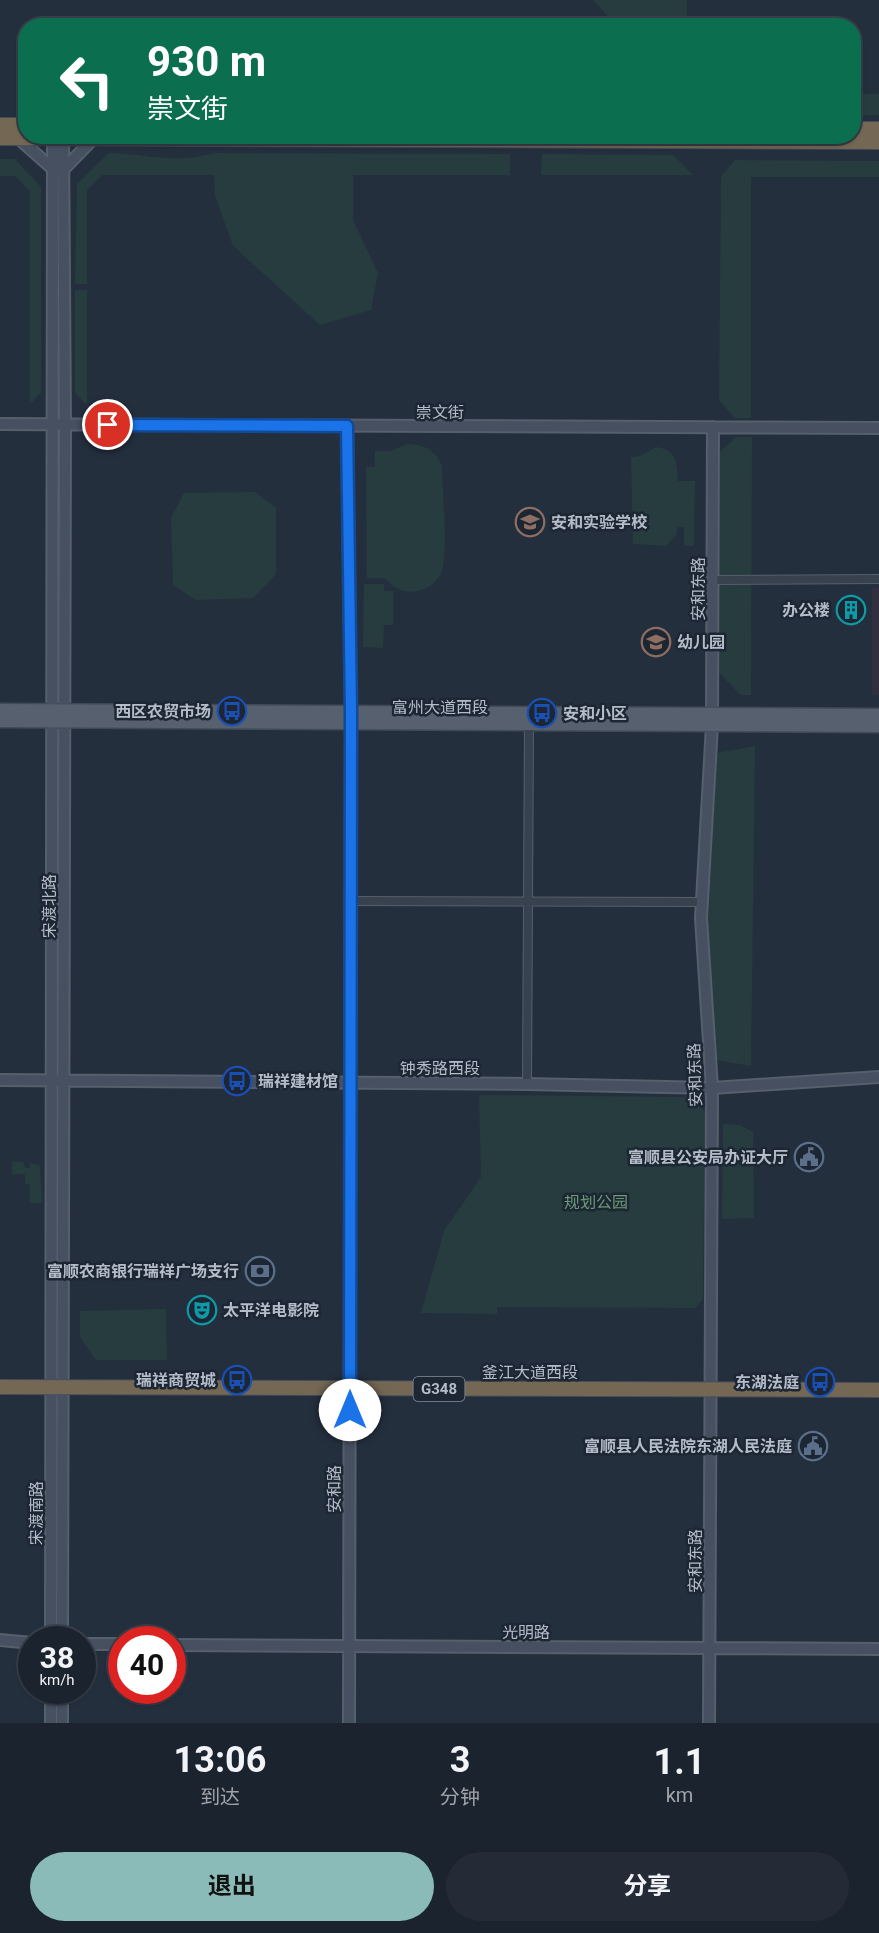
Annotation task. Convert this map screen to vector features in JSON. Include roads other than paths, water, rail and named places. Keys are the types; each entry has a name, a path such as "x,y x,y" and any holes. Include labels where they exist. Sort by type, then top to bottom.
{"highway":[{"path":"0,125 18,125"},
{"path":"861,129 879,129"},
{"path":"0,138 18,138"},
{"path":"861,142 879,142"},
{"name":"釜江大道西段","path":"0,1379 57,1383 709,1385 879,1382"},
{"name":"釜江大道西段","path":"0,1387 57,1383"},
{"name":"釜江大道西段","path":"709,1385 879,1390"}],"main road":[{"name":"富州大道西段","path":"0,710 59,716"},
{"name":"富州大道西段","path":"351,717 529,724 879,715"},
{"name":"富州大道西段","path":"0,721 59,716 351,717 712,720 879,726"}],"street":[{"path":"26,144 58,170"},
{"path":"58,144 58,170"},
{"path":"58,170 87,144"},
{"name":"宋渡北路","path":"58,170 53,424 59,716"},
{"name":"宋渡北路","path":"57,1383 59,716 65,424 58,170"},
{"name":"崇文街","path":"0,424 879,428"},
{"name":"安和路","path":"347,426 351,717 349,1723"},
{"name":"安和东路","path":"709,1723 712,1088 702,902 712,720 713,427"},
{"path":"713,580 879,579"},
{"path":"527,1084 529,724"},
{"path":"349,901 702,902"},
{"name":"钟秀路西段","path":"0,1080 351,1082 712,1088 879,1077"},
{"name":"宋渡南路","path":"51,1626 57,1383"},
{"name":"宋渡南路","path":"57,1383 62,1626"},
{"path":"0,1640 18,1642"},
{"name":"光明路","path":"186,1645 879,1649"},
{"path":"51,1704 51,1723"},
{"path":"62,1704 62,1723"}],"place":[{"name":"安和实验学校","path":"530,522"},
{"name":"办公楼","path":"851,610"},
{"name":"幼儿园","path":"656,642"},
{"name":"西区农贸市场","path":"232,711"},
{"name":"安和小区","path":"542,713"},
{"name":"瑞祥建材馆","path":"237,1081"},
{"name":"富顺县公安局办证大厅","path":"809,1157"},
{"name":"富顺农商银行瑞祥广场支行","path":"260,1271"},
{"name":"太平洋电影院","path":"202,1310"},
{"name":"瑞祥商贸城","path":"237,1380"},
{"name":"东湖法庭","path":"820,1382"},
{"name":"富顺县人民法院东湖人民法庭","path":"813,1446"}],"park label":[{"name":"规划公园","path":"596,1202"}]}
